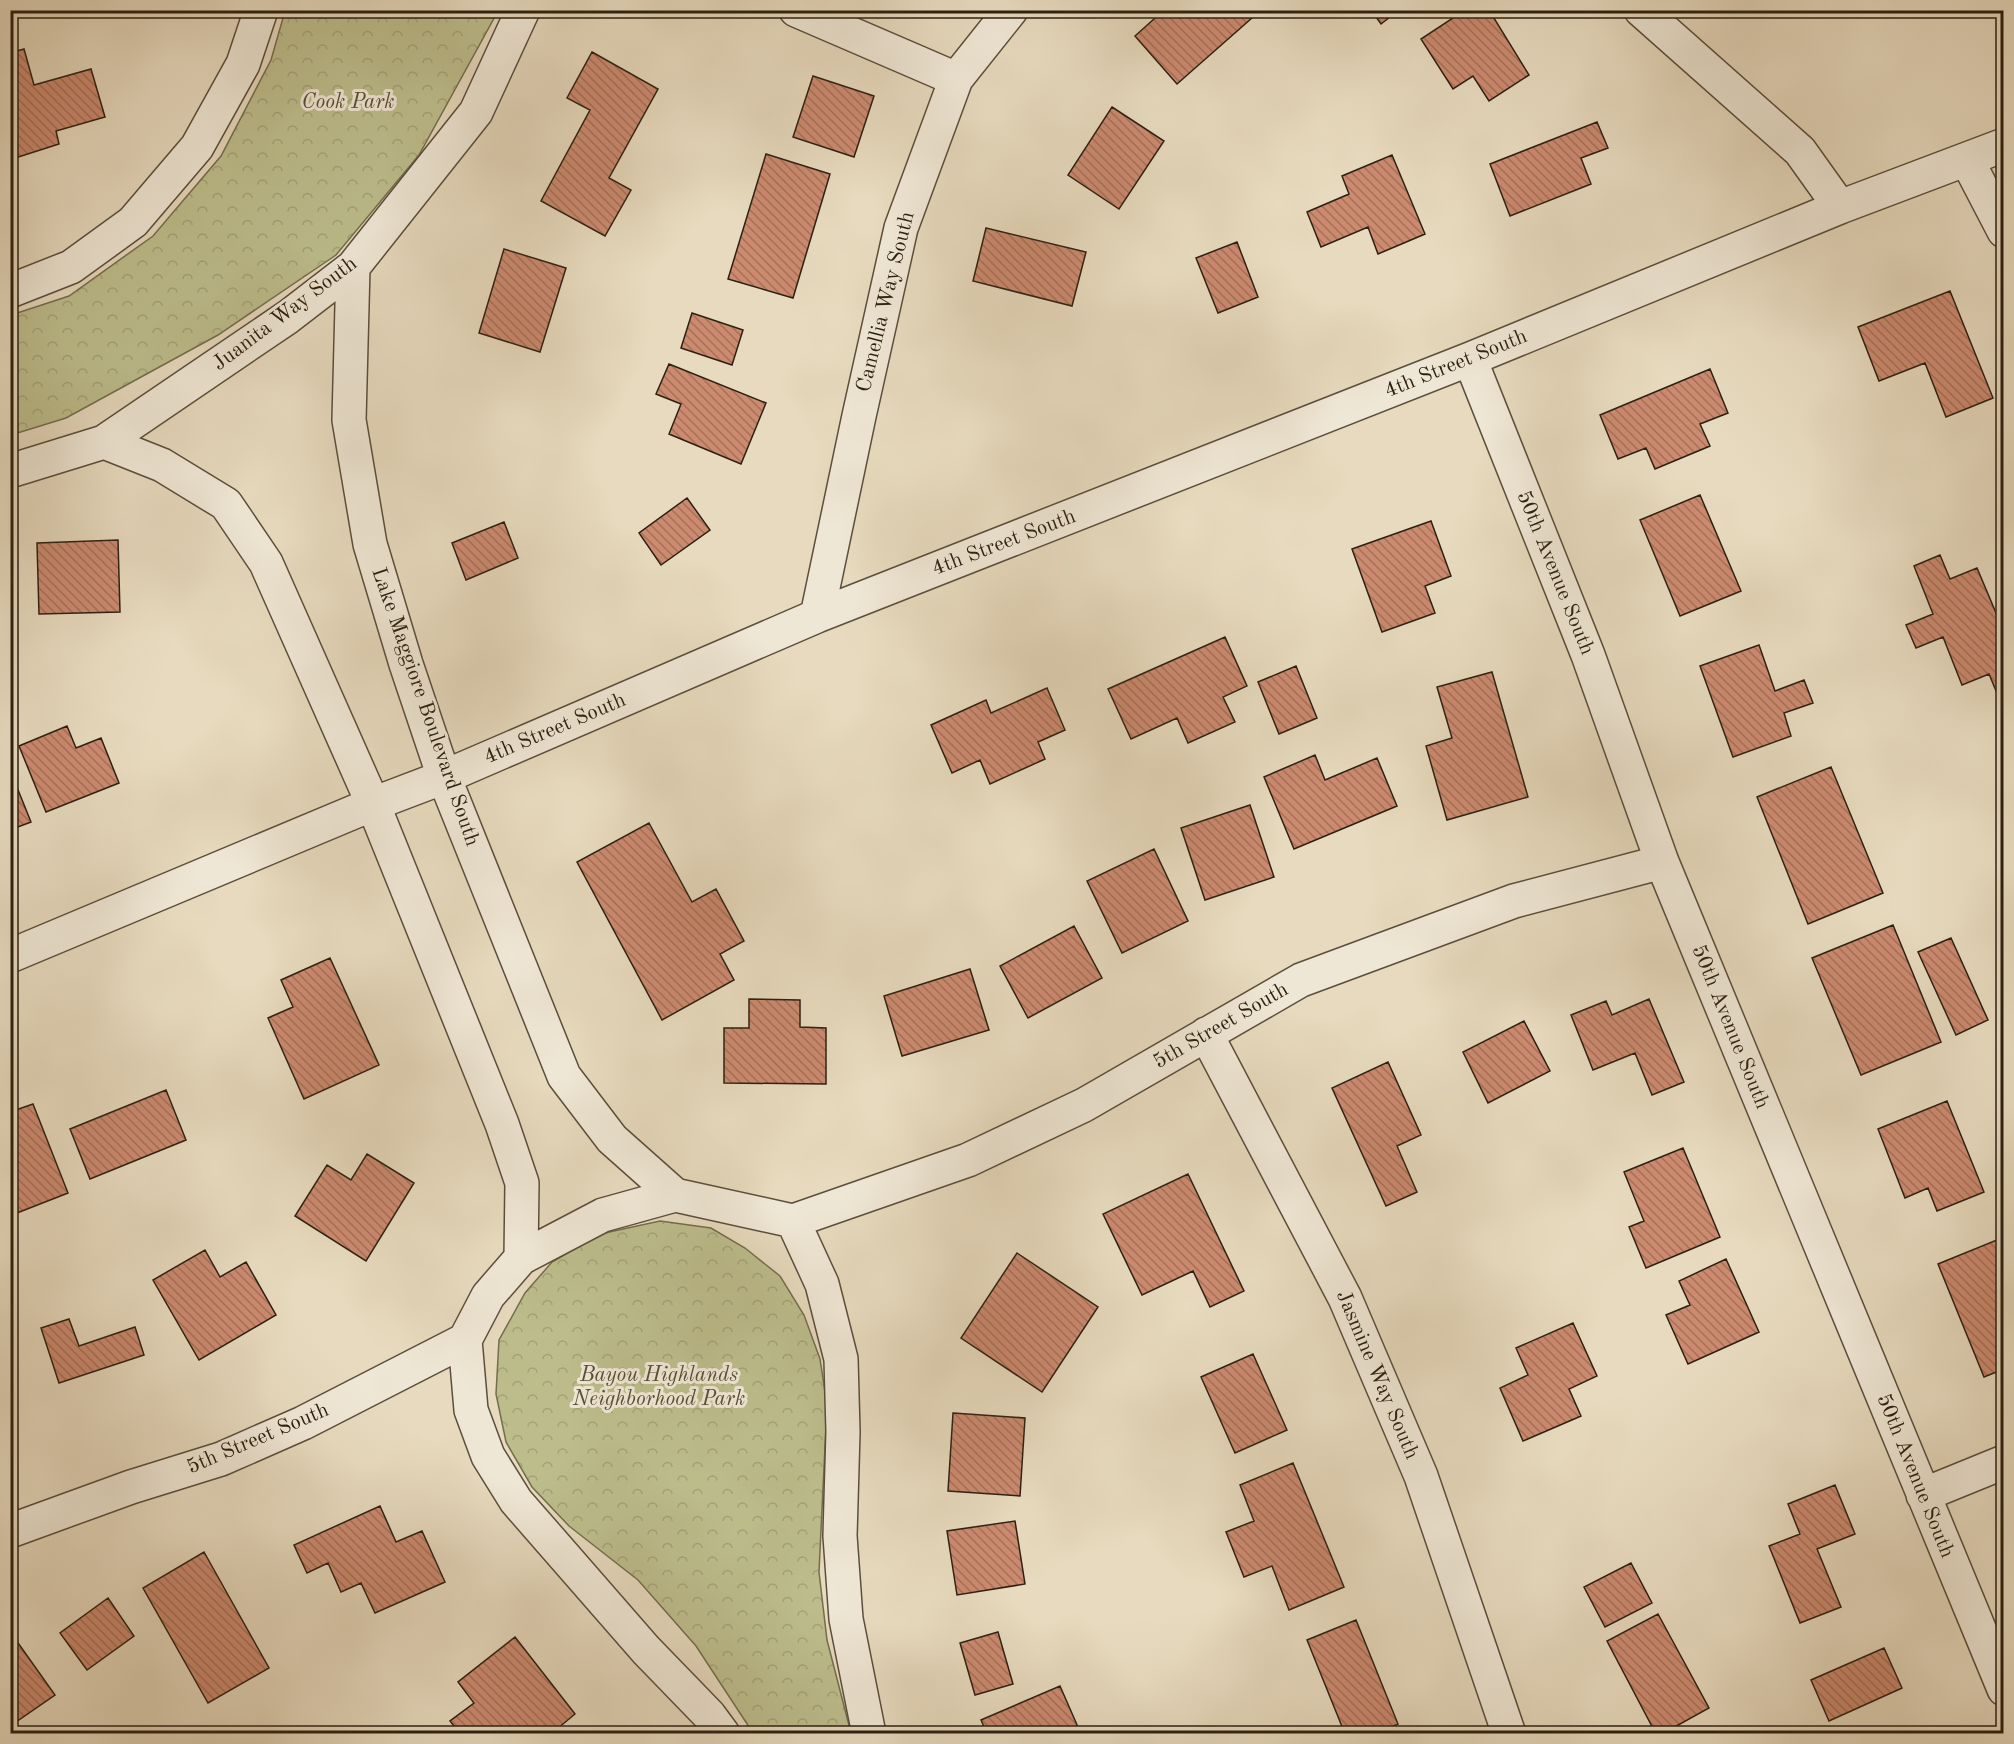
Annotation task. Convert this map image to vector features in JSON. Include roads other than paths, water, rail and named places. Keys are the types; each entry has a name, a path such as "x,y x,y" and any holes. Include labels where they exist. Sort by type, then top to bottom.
{"street":[{"path":"10,291 71,267 133,222 197,147 243,64 261,10"},
{"name":"Juanita Way South","path":"10,471 104,442 288,318 353,267 476,112 523,10"},
{"path":"796,10 956,79"},
{"name":"Camellia Way South","path":"817,616 858,416 901,228 956,79 1011,10"},
{"path":"1641,10 1800,151 1840,207"},
{"name":"4th Street South","path":"10,956 373,804 444,777 817,616 1470,359 1840,207 2004,146"},
{"path":"1967,160 2004,231"},
{"name":"Lake Maggiore Boulevard South","path":"353,267 349,420 370,544 406,664 444,777 564,1076 612,1139 675,1195"},
{"name":"50th Avenue South","path":"1470,359 1588,655 1662,862 2004,1689"},
{"path":"104,442 162,465 226,504 266,563 373,804 502,1124 522,1183 521,1258"},
{"name":"5th Street South","path":"793,1221 968,1160 1084,1105 1301,980 1514,901 1662,862"},
{"name":"Jasmine Way South","path":"1206,1034 1346,1298 1421,1476 1509,1734"},
{"name":"Lake Maggiore Boulevard South","path":"465,1340 488,1296 521,1258 603,1215 675,1195 793,1221"},
{"path":"793,1221 822,1284 841,1359 843,1432 840,1536 845,1607 869,1734"},
{"path":"465,1340 471,1410 488,1456 516,1501 646,1650 707,1727"},
{"name":"5th Street South","path":"10,1532 131,1487 221,1459 303,1423 465,1340"},
{"path":"1923,1495 2004,1462"}],"park label":[{"name":"Cook Park","path":"348,102"},
{"name":"Bayou Highlands Neighborhood Park","path":"659,1387"}]}
